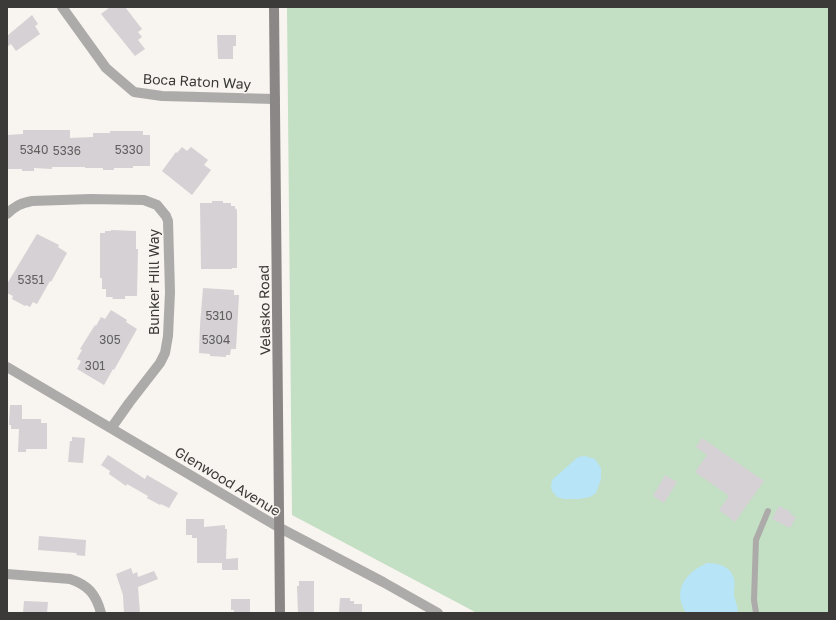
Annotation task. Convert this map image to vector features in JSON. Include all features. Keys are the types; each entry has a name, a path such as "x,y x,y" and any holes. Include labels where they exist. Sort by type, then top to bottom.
{"street":[{"name":"Boca Raton Way","path":"62,7 106,68 134,92 162,96 275,99"},
{"name":"Velasko Road","path":"274,7 280,613"},
{"name":"Bunker Hill Way","path":"7,214 15,206 23,202 99,199 144,200 157,205 166,216 168,221 170,292 168,336 165,353 160,363 112,427"},
{"name":"Glenwood Avenue","path":"7,367 112,427 280,528 383,582 438,613"},
{"path":"7,574 70,579 79,582 88,587 94,594 101,613"}],"lane":[{"path":"756,613 754,600 756,540 768,511"}],"green space":[{"path":"287,7 829,7 829,613 477,613 292,515"}],"water":[{"path":"585,456 595,459 601,468 601,479 596,493 590,497 579,499 564,499 557,497 552,491 552,480 578,457"},
{"path":"707,563 724,566 730,571 734,581 734,595 738,613 686,613 680,597 683,583 692,572"}],"building":[{"path":"110,7 125,7 142,29 138,32 142,37 138,40 145,49 135,56 101,14"},
{"path":"32,15 38,24 35,26 40,34 16,51 11,44 7,47 7,36"},
{"path":"217,35 236,35 236,46 233,46 233,59 218,59"},
{"path":"23,130 70,130 70,138 93,137 93,133 110,133 110,131 143,131 143,135 150,135 150,166 114,168 114,170 85,167 52,167 52,169 34,168 34,171 7,169 7,135 23,134"},
{"path":"182,147 187,151 191,147 208,160 204,165 211,170 192,195 162,171 176,152 177,153"},
{"path":"212,201 231,203 231,206 235,206 237,210 237,268 201,269 200,203 212,203"},
{"path":"105,231 136,231 136,249 138,249 137,296 125,296 125,299 112,299 113,297 106,297 106,289 102,289 102,278 100,278 100,233 105,233"},
{"path":"37,234 59,245 58,247 67,253 37,304 33,302 30,307 12,299 13,296 7,293 7,284"},
{"path":"203,288 234,290 234,295 239,295 236,349 231,349 230,355 226,355 226,357 210,356 210,354 199,353"},
{"path":"111,310 127,320 126,322 137,329 104,385 77,369 81,361 77,359 82,350 80,349 95,325 96,326 101,317 105,319"},
{"path":"10,405 22,405 22,419 41,419 41,423 47,423 47,449 26,449 26,452 18,452 19,429 11,429 11,425 9,425"},
{"path":"72,437 85,438 83,463 68,462 70,441 72,441"},
{"path":"702,438 764,481 735,522 719,510 729,496 695,472 707,455 696,447"},
{"path":"108,455 145,479 147,475 178,493 169,508 147,498 148,496 127,484 126,486 109,474 110,471 101,465"},
{"path":"665,475 677,482 664,503 653,496"},
{"path":"779,506 791,512 790,514 796,517 790,528 772,519"},
{"path":"186,519 204,519 204,527 225,525 225,529 227,529 226,559 238,558 238,570 222,570 222,563 197,563 197,538 192,538 192,535 186,535"},
{"path":"39,536 86,540 85,556 76,555 77,553 38,550"},
{"path":"131,568 133,574 137,572 138,577 154,571 158,579 138,587 140,613 124,613 123,595 116,574"},
{"path":"299,581 314,581 314,613 298,613 297,586 299,586"},
{"path":"340,598 350,598 350,601 354,601 354,604 362,604 362,613 339,613"},
{"path":"231,599 250,599 250,612 234,612 234,610 231,610"},
{"path":"24,601 48,602 47,613 23,613"}]}
